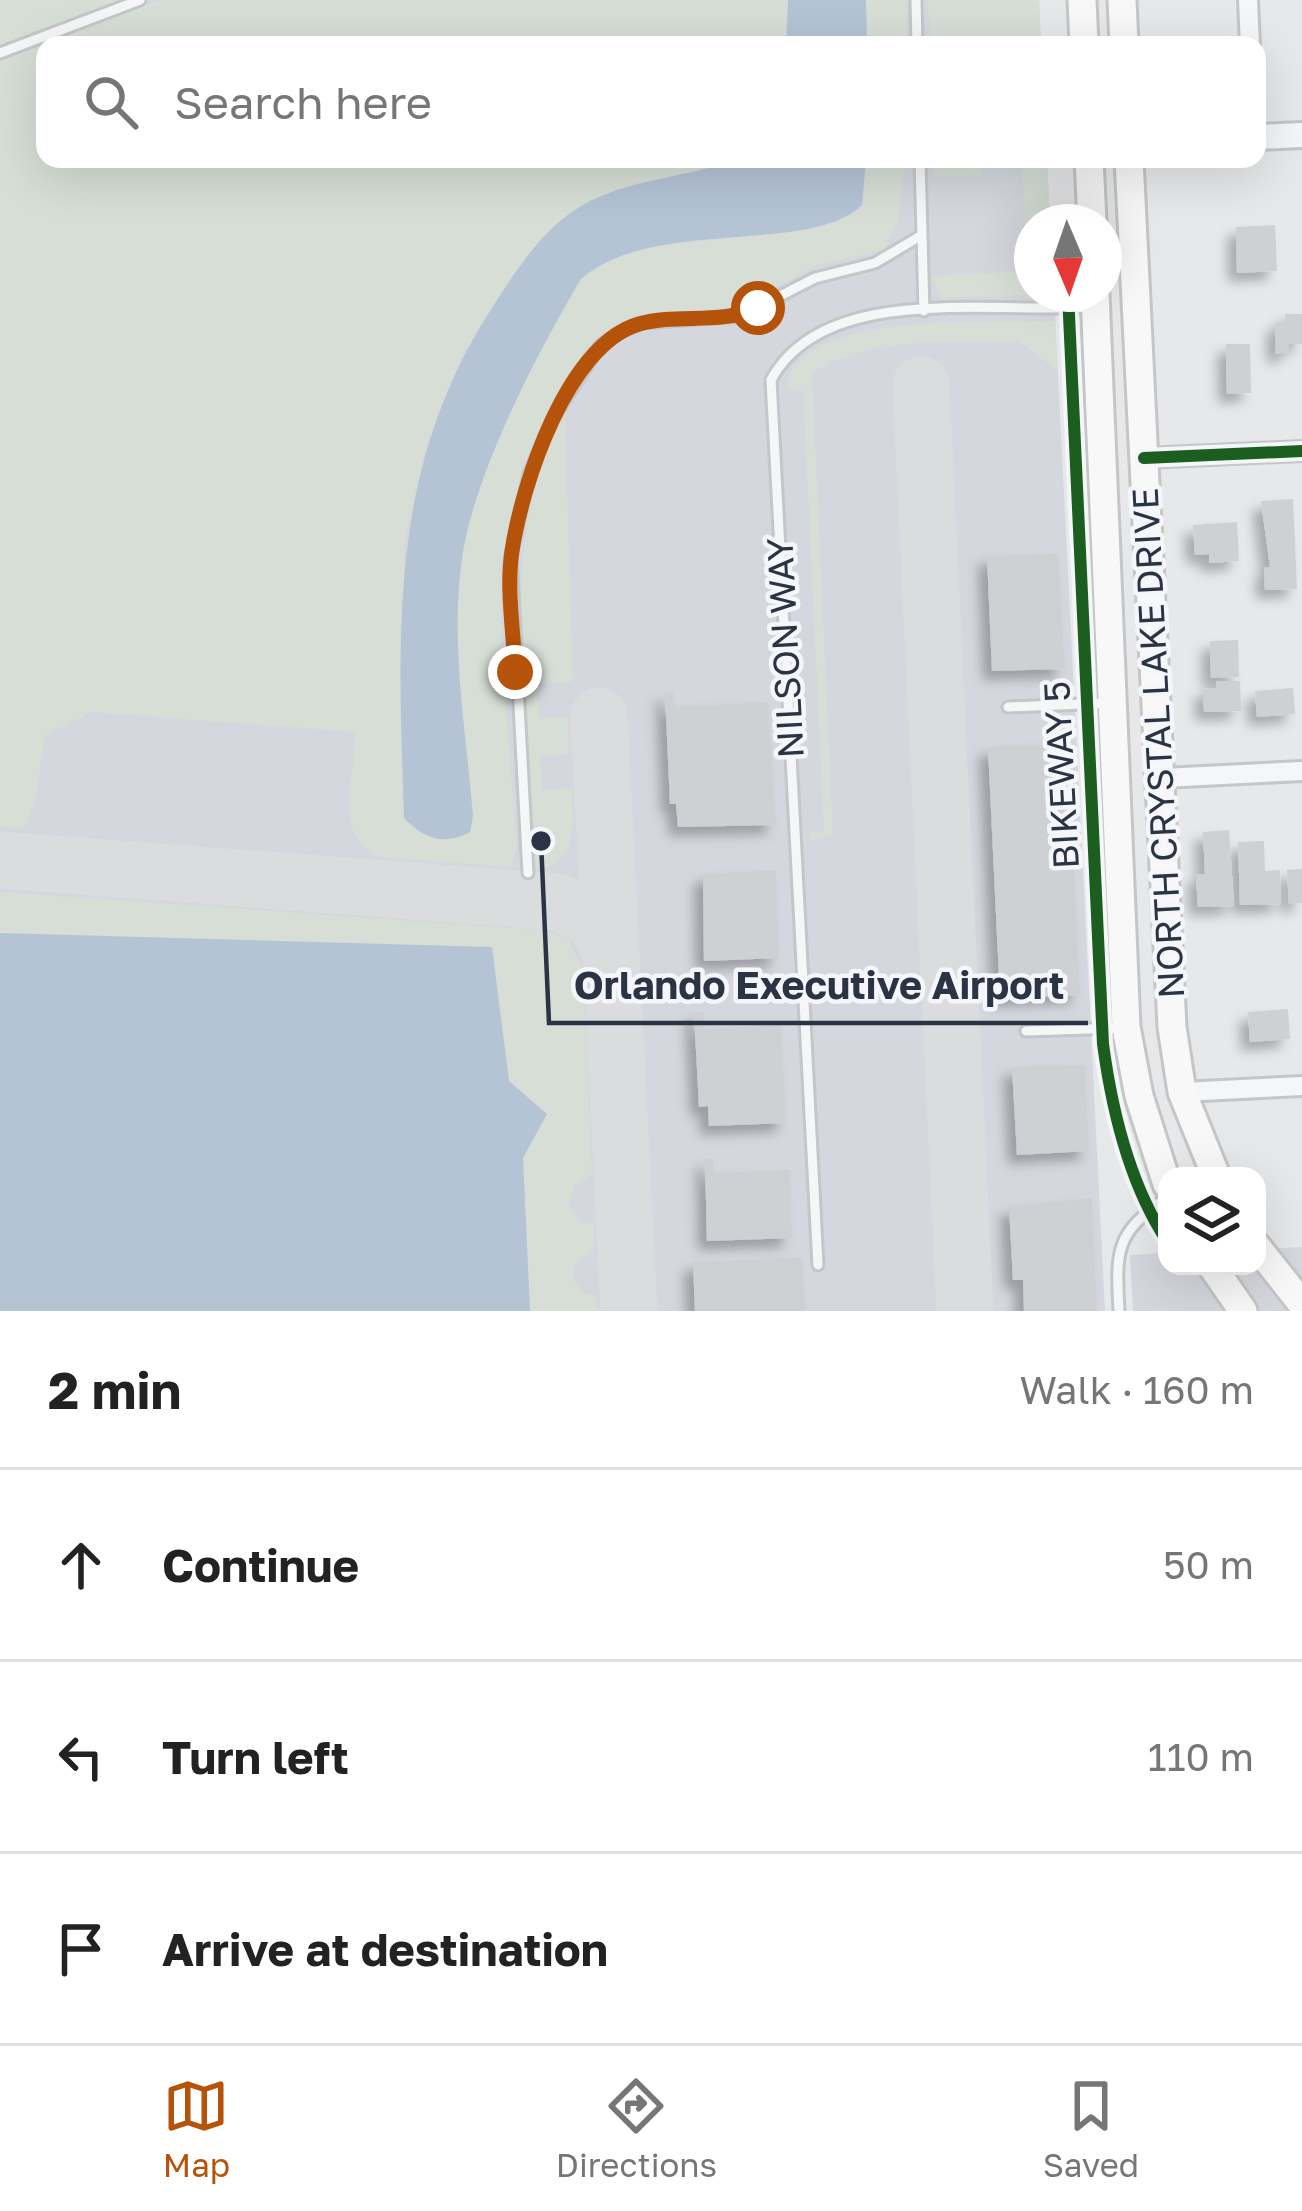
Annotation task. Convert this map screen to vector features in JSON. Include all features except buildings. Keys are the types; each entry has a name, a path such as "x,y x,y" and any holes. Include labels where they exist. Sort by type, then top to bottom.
{"main road":[{"path":"1082,0 1084,36"},
{"path":"1122,0 1124,36"},
{"path":"1089,168 1091,204"},
{"name":"NORTH CRYSTAL LAKE DRIVE","path":"1129,168 1172,1027 1182,1092 1211,1167"},
{"name":"NORTH CRYSTAL LAKE DRIVE","path":"1096,312 1126,1028 1139,1096 1162,1167"},
{"path":"1266,1258 1302,1304"},
{"path":"1218,1275 1244,1311"}],"street":[{"path":"1248,0 1250,36"},
{"path":"1266,137 1302,135"},
{"path":"1144,458 1302,451"},
{"path":"1163,778 1302,771"},
{"path":"1182,1092 1294,1086"}],"lane":[{"path":"43,36 140,0"},
{"path":"916,0 917,36"},
{"path":"0,52 36,39"},
{"path":"920,168 924,311"},
{"path":"528,873 511,555 530,474 554,418 600,346 617,334 642,323 741,316 815,278 875,263 922,235"},
{"name":"NILSON WAY","path":"818,1265 771,380 784,356 861,313 1014,305"},
{"path":"1008,707 1112,703"},
{"path":"1026,1030 1126,1028"},
{"path":"1119,1311 1118,1250 1132,1226 1158,1205"}],"shaded area":[{"path":"0,0 1039,0 1041,36 36,36 36,168 1047,168 1049,204 1014,204 1014,312 1055,312 1105,1311 0,1311"},
{"path":"0,0 122,0 0,47"},
{"path":"159,0 788,0 786,36 60,36"},
{"path":"866,0 906,0 906,36 867,36"},
{"path":"928,0 1039,0 1041,36 930,36"},
{"path":"36,45 36,168 704,168 464,349 425,450 404,544 403,795 473,816 458,654 462,558 493,452 581,279 630,252 754,235 851,215 862,204 865,168 904,168 898,220 883,250 818,265 736,308 633,316 587,346 527,466 501,562 502,657 517,847 510,867 382,857 366,849 356,837 349,804 355,732 92,712 45,736 35,801 24,829 0,826 0,58"},
{"path":"934,168 982,168 982,175 934,176"},
{"path":"1022,168 1047,168 1049,204 1024,204"},
{"path":"1014,272 1014,295 942,298 931,276"},
{"path":"1055,321 1058,371 1019,341 886,347 812,373 833,835 809,841 809,833 824,831 803,390 787,390 797,364 822,345 858,333 946,322"},
{"path":"565,418 573,682 538,684 539,718 568,717 568,754 540,757 542,790 572,788 572,828 559,861 533,869 522,699 522,572 529,513 543,461"},
{"path":"0,892 542,930 569,940 583,972 592,1175 574,1185 568,1205 579,1221 593,1224 594,1251 578,1259 572,1278 585,1294 596,1296 597,1311 530,1311 523,1158 547,1114 509,1081 492,948 0,933"},
{"path":"1302,1247 1302,1311 1133,1311 1130,1255 1158,1253 1158,1275 1266,1275 1266,1249"}],"water":[{"path":"788,0 866,0 867,36 786,36"},
{"path":"865,168 862,205 838,220 806,229 648,248 612,260 581,279 509,415 469,525 458,622 473,816 470,832 461,836 427,835 404,818 402,615 407,550 435,424 461,362 497,300 544,236 599,197 699,170"},
{"path":"0,933 492,947 509,1081 547,1114 523,1158 530,1311 0,1311"}],"taxiway":[{"path":"921,385 965,1311"},
{"path":"599,716 629,1311"},
{"path":"0,860 558,902 595,921 610,949"}],"cycle path":[{"name":"BIKEWAY 5","path":"1069,312 1103,1044 1124,1147 1158,1226"},
{"path":"1144,458 1302,451"}],"place":[{"name":"Orlando Executive Airport","path":"541,841"}],"route":[{"path":"515,672 511,555 530,474 554,418 600,346 642,323 704,321 741,316 758,308"}]}
